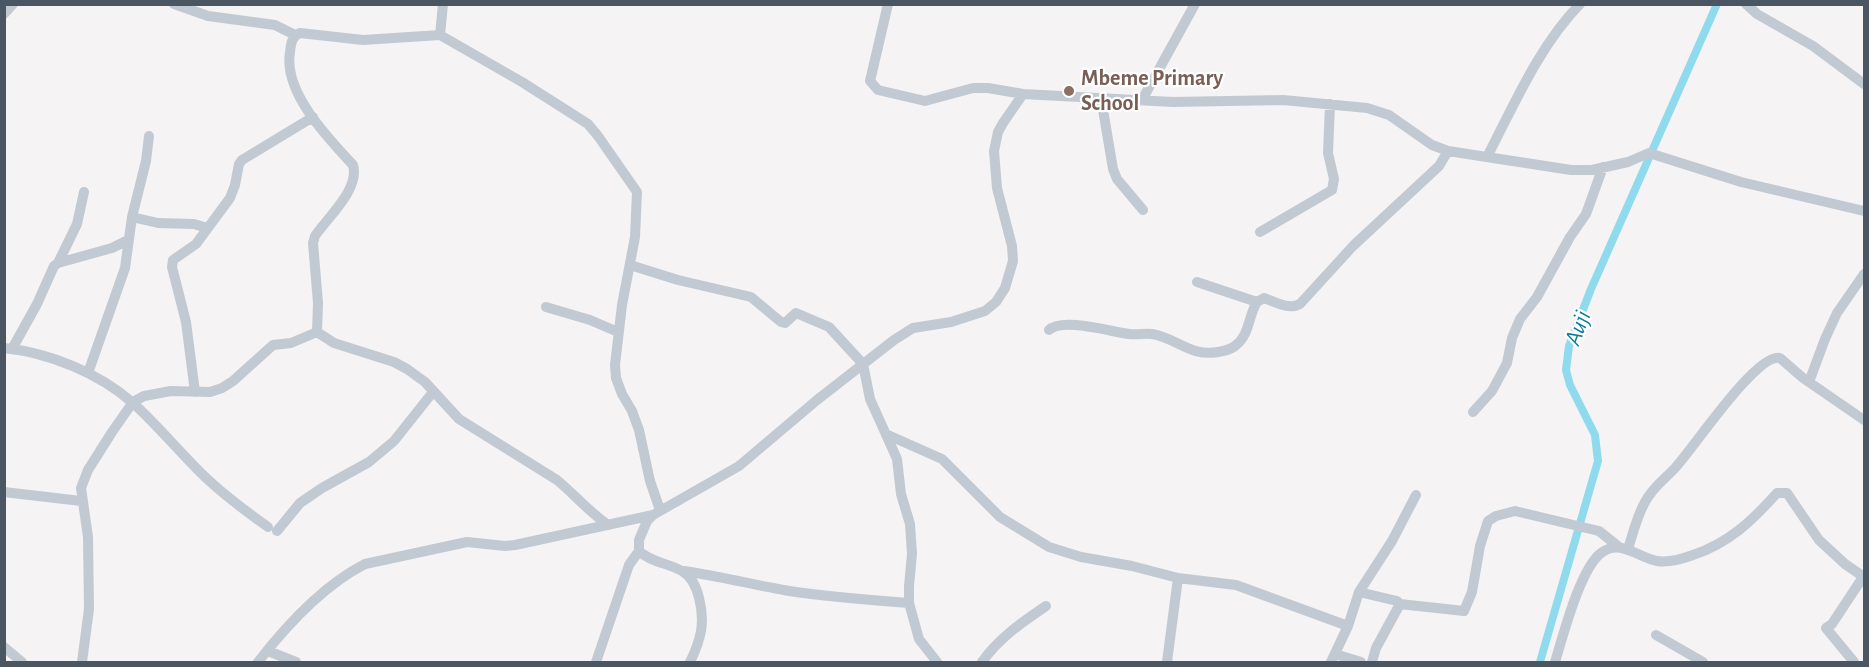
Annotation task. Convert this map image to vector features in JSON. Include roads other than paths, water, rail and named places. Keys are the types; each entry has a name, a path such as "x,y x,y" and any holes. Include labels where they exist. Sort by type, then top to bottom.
{"street":[{"path":"4,14 13,4"},
{"path":"174,4 208,16 275,26 295,35 310,33 363,40 440,35 522,82 592,128 637,192 635,237 615,356 616,378 635,421 657,512"},
{"path":"440,35 443,4"},
{"path":"888,4 870,75 872,85 878,90 898,96 925,101 973,88 988,88 1023,94 1173,102 1283,100 1330,104 1378,111 1389,115 1432,144 1448,151 1571,170 1592,170 1628,162 1649,153 1740,182 1864,210"},
{"path":"1142,100 1195,4"},
{"path":"1487,157 1544,49 1563,22 1580,4"},
{"path":"1746,4 1757,14 1800,37 1864,84"},
{"path":"295,35 291,46 290,68 300,97 313,117 353,165 355,173 353,184 315,236 313,243 318,292 317,332"},
{"path":"596,663 629,565 639,551 639,540 647,521 657,512 739,466 863,364 913,328 951,322 985,311 996,302 1011,272 1013,261 1012,246 997,188 994,151 1003,123 1023,94"},
{"path":"1101,98 1113,169 1117,179 1143,210"},
{"path":"1260,232 1332,190 1334,179 1328,153 1330,104"},
{"path":"195,392 186,322 172,263 177,256 196,244 233,192 238,167 242,160 313,117"},
{"path":"88,373 125,268 132,217 143,179 149,136"},
{"path":"1049,330 1059,324 1106,328 1129,334 1152,334 1192,351 1208,354 1231,349 1237,345 1248,329 1257,302 1264,298 1293,307 1300,304 1353,246 1439,166 1448,151"},
{"path":"1473,412 1492,391 1507,363 1512,338 1520,319 1537,297 1570,237 1586,214 1603,167"},
{"path":"84,192 76,224 58,263 37,304 8,349 60,361 96,376 133,402 202,474 235,503 273,529 300,503 369,462 394,441 433,392"},
{"path":"132,217 158,223 194,224 207,228"},
{"path":"58,263 112,248 128,240"},
{"path":"630,265 678,280 751,297 781,322 785,322 796,313 818,320 836,332 863,364 870,399 897,459 901,494 910,524 912,554 909,603 919,639 937,663"},
{"path":"1809,382 1837,313 1864,274"},
{"path":"1197,282 1257,302"},
{"path":"546,307 590,320 618,332"},
{"path":"82,663 89,609 88,537 81,501 81,488 88,470 133,402 144,396 171,391 210,392 222,388 273,345 291,343 317,332"},
{"path":"317,332 334,343 394,362 407,369 425,382 459,419 556,480 608,525"},
{"path":"1623,548 1644,502 1656,486 1676,468 1754,371 1771,358 1777,356 1809,382 1864,420"},
{"path":"888,435 942,459 1000,517 1049,547 1082,557 1132,566 1178,578 1236,585 1348,626"},
{"path":"1359,592 1397,601 1400,604 1464,611 1472,592 1480,546 1488,521 1515,510 1599,531 1623,548 1656,561 1670,561 1705,551 1736,534 1748,525 1780,491 1787,493 1819,540 1864,577 1832,624 1826,628 1854,663"},
{"path":"4,492 81,501"},
{"path":"1361,663 1333,658 1348,626 1359,592 1392,541 1416,495"},
{"path":"258,663 277,638 310,606 354,570 365,564 467,542 505,546 608,525 657,512"},
{"path":"1555,663 1574,602 1587,572 1601,553 1623,548"},
{"path":"639,551 650,558 684,571 829,597 909,603"},
{"path":"684,571 695,586 702,621 699,640 690,663"},
{"path":"1167,663 1178,578"},
{"path":"1372,663 1376,648 1400,604"},
{"path":"982,663 1011,630 1046,606"},
{"path":"1656,635 1703,663"},
{"path":"4,647 22,663"},
{"path":"268,651 296,663"}],"waterway":[{"name":"Auji","path":"1540,662 1598,461 1595,435 1570,385 1566,370 1569,346 1591,289 1717,4"}],"place":[{"name":"Mbeme Primary School","path":"1069,91"}]}
